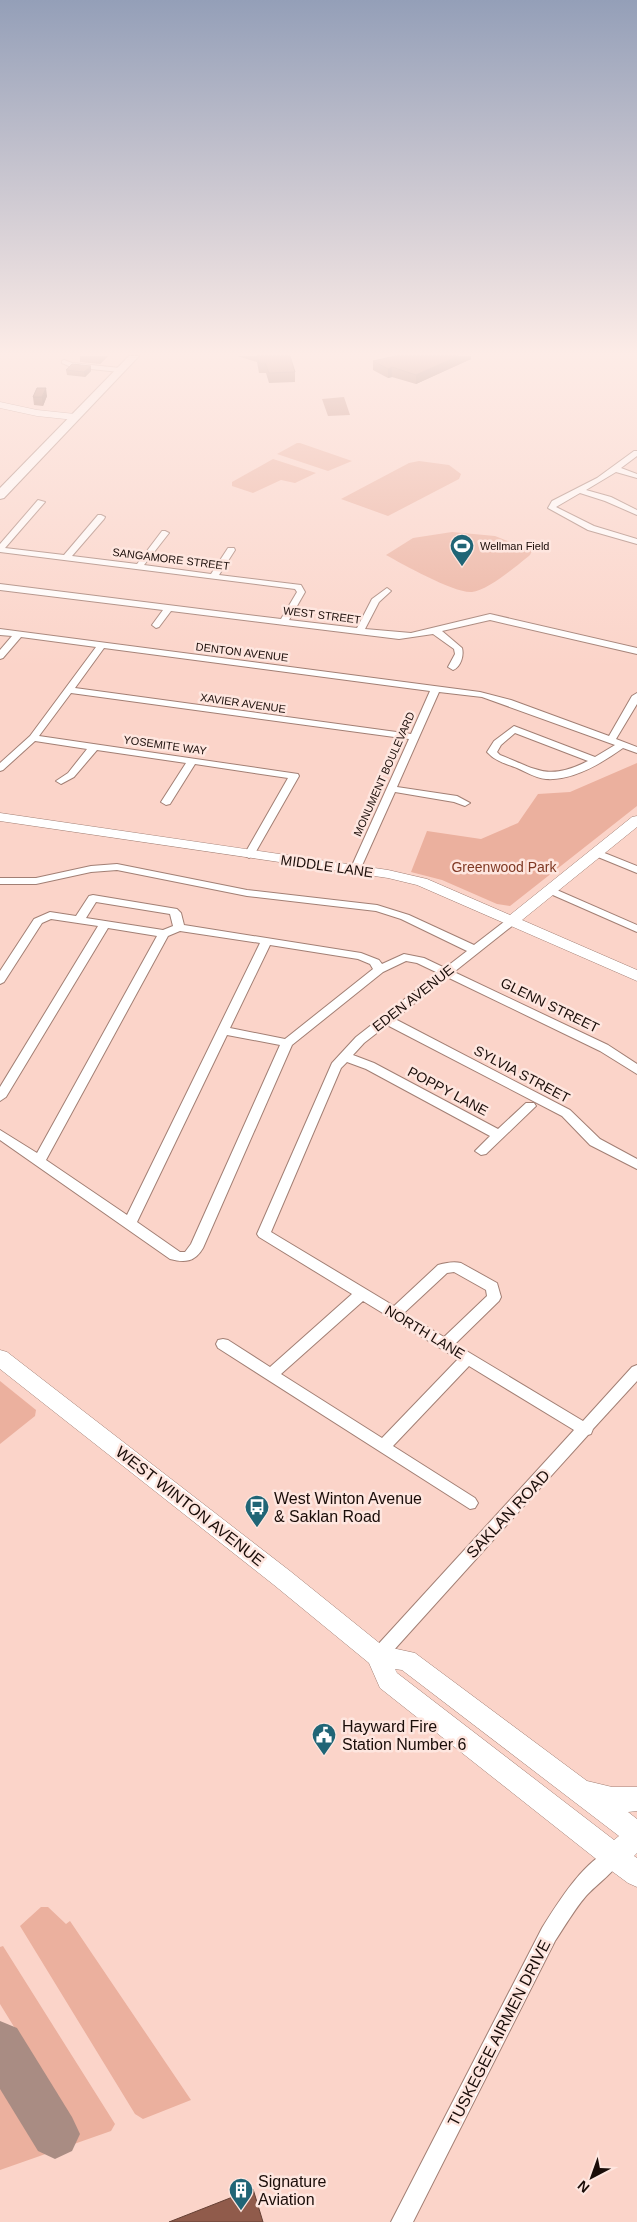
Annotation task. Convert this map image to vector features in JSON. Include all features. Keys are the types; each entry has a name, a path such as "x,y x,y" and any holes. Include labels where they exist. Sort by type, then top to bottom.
{"main road":[{"path":"0,477 17,460"},
{"path":"0,495 34,460"}],"street":[{"path":"627,460 600,480 555,503 552,508 591,528 637,542"},
{"path":"615,469 637,476"},
{"path":"578,490 608,499 637,513"},
{"path":"0,549 41,502"},
{"path":"66,558 101,517"},
{"path":"140,567 166,533"},
{"name":"SANGAMORE STREET","path":"0,549 298,587 301,592 283,622"},
{"path":"214,576 231,550"},
{"name":"WEST STREET","path":"0,587 399,636 410,636 472,619 490,617 637,651"},
{"path":"360,631 375,601 387,591"},
{"path":"156,625 169,608"},
{"path":"434,630 458,648 459,654 453,667"},
{"name":"DENTON AVENUE","path":"0,632 484,696 508,702 637,750"},
{"path":"0,656 18,635"},
{"path":"0,768 33,738 102,646"},
{"name":"MONUMENT BOULEVARD","path":"356,870 436,689"},
{"name":"XAVIER AVENUE","path":"69,690 415,737"},
{"path":"611,740 637,696"},
{"path":"596,761 514,729 497,743 492,752 497,757 552,777 560,776 596,761 623,744"},
{"name":"YOSEMITE WAY","path":"33,738 294,776 249,855"},
{"path":"61,781 72,775 94,747"},
{"path":"166,802 192,761"},
{"path":"392,789 457,799 466,803"},
{"name":"MIDDLE LANE","path":"0,817 356,870 422,882 637,976"},
{"name":"EDEN AVENUE","path":"264,1234 336,1066 344,1056 386,1019 448,972 637,820"},
{"path":"597,853 637,870"},
{"path":"0,881 36,881 91,869 126,869 247,893 377,908 405,917 475,950"},
{"path":"550,890 637,929"},
{"path":"80,919 93,898 173,911 177,915 179,928"},
{"path":"0,980 41,918 50,915 164,934 179,928 361,956 375,962 379,970"},
{"path":"0,1097 105,923"},
{"path":"39,1161 164,934"},
{"path":"130,1224 266,941"},
{"name":"GLENN STREET","path":"288,1043 379,970 404,957 420,960 448,972 604,1048 637,1070"},
{"name":"SYLVIA STREET","path":"386,1019 566,1113 595,1142 637,1165"},
{"path":"0,1134 175,1255 182,1258 193,1254 288,1043 223,1030"},
{"name":"POPPY LANE","path":"344,1056 370,1066 499,1135"},
{"path":"481,1151 530,1106"},
{"name":"NORTH LANE","path":"264,1234 586,1430"},
{"path":"395,1313 443,1268 456,1267 492,1287 494,1296 446,1344"},
{"path":"271,1375 362,1294"},
{"path":"223,1344 470,1503"},
{"name":"WEST WINTON AVENUE","path":"0,1358 282,1578 378,1656 388,1680 637,1874"},
{"path":"383,1446 468,1358"},
{"name":"SAKLAN ROAD","path":"378,1656 637,1372"},
{"path":"378,1656 407,1660 637,1835 614,1857"},
{"path":"576,1788 603,1798 637,1799"},
{"name":"TUSKEGEE AIRMEN DRIVE","path":"402,2222 505,2018 559,1917 597,1869 614,1857"}],"green space":[{"path":"272,460 316,473 295,483 281,480 253,493 232,486 232,482"},
{"path":"294,460 352,461 328,471"},
{"path":"419,461 449,465 461,474 459,479 388,516 341,499 409,463"},
{"name":"Wellman Field","path":"452,532 495,536 532,551 530,555 502,577 478,591 472,592 442,584 386,555 413,538"},
{"name":"Greenwood Park","path":"637,763 637,806 510,906 497,904 442,880 411,872 427,831 481,839 518,823 538,794 570,792"},
{"path":"0,1381 36,1410 35,1416 0,1444"},
{"path":"41,1907 48,1907 66,1924 70,1921 191,2100 143,2119 135,2114 20,1926"},
{"path":"3,1946 115,2124 111,2131 0,2170 0,2086 36,2146 78,2131 0,2004 0,1947"}],"building":[{"path":"253,2189 263,2222 169,2222"}],"taxiway":[{"path":"0,2045 55,2134"}],"place":[{"name":"Wellman Field","path":"462,567"},
{"name":"West Winton Avenue & Saklan Road","path":"257,1528"},
{"name":"Hayward Fire Station Number 6","path":"324,1756"},
{"name":"Signature Aviation","path":"241,2211"}]}
